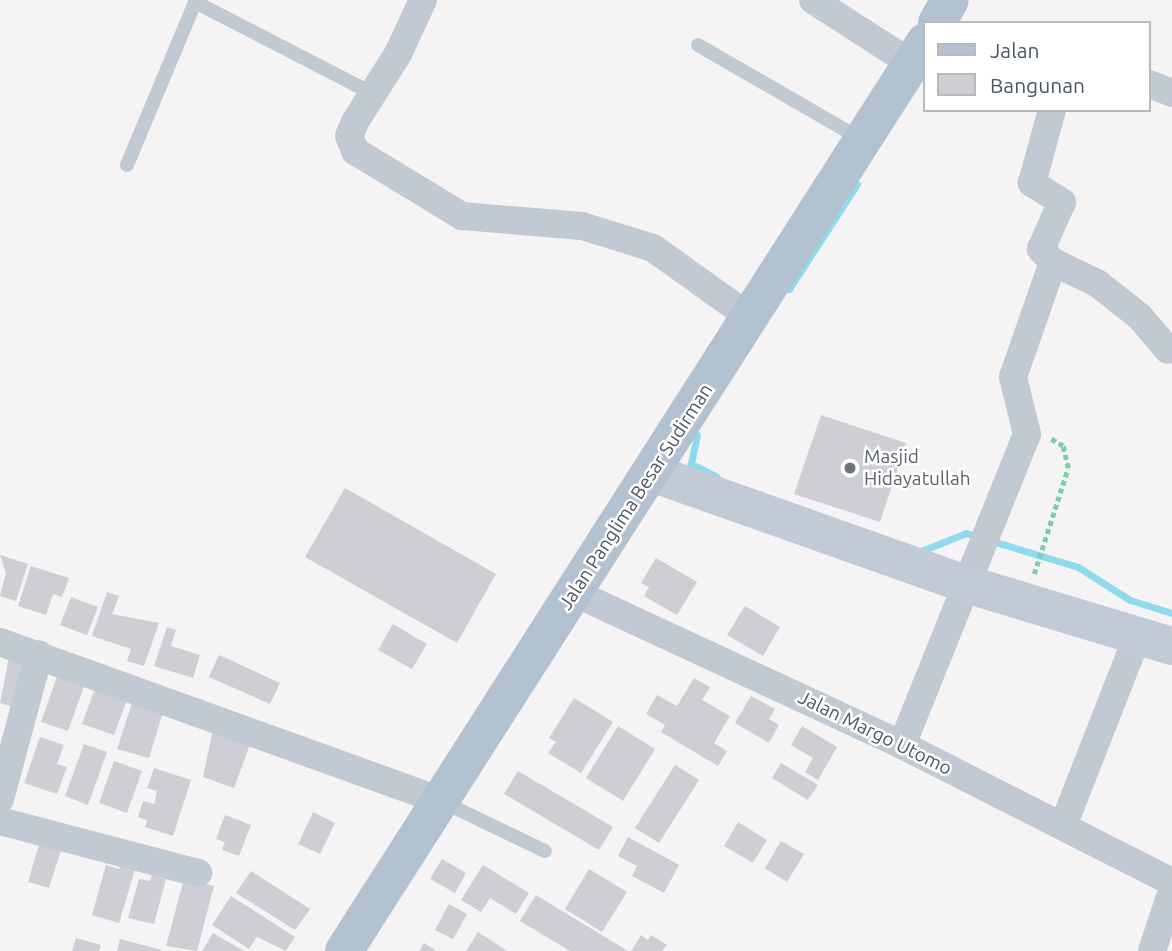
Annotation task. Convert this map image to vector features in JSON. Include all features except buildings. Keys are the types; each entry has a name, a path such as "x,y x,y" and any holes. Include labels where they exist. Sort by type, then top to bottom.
{"main road":[{"path":"938,21 950,0"},
{"name":"Jalan Panglima Besar Sudirman","path":"344,951 706,389 748,316 866,141 919,53"}],"street":[{"path":"423,0 400,52 371,93 350,146 446,210 482,222 545,221 607,231 653,248 748,316"},
{"path":"813,0 919,53"},
{"path":"1151,85 1172,93"},
{"path":"1051,112 1032,179 1062,202 1040,253 1097,283 1140,317 1168,350"},
{"path":"902,744 1027,434 1013,377 1053,262"},
{"path":"659,462 966,584 1155,640 1063,826"},
{"name":"Jalan Margo Utomo","path":"575,593 902,744 1172,882"},
{"path":"0,642 440,801"},
{"path":"0,799 39,654"},
{"path":"0,821 198,873"},
{"path":"1152,951 1172,891"}],"lane":[{"path":"127,165 195,1 371,93"},
{"path":"698,45 866,141"},
{"path":"440,801 545,851"}],"path":[{"path":"1027,434 1054,440 1067,454 1037,564"}],"waterway":[{"path":"789,289 857,184"},
{"path":"697,435 691,464 716,476"},
{"path":"921,551 966,533 981,538"},
{"path":"992,541 1078,567 1130,600 1172,613"}],"place":[{"name":"Masjid Hidayatullah","path":"850,468"}]}
